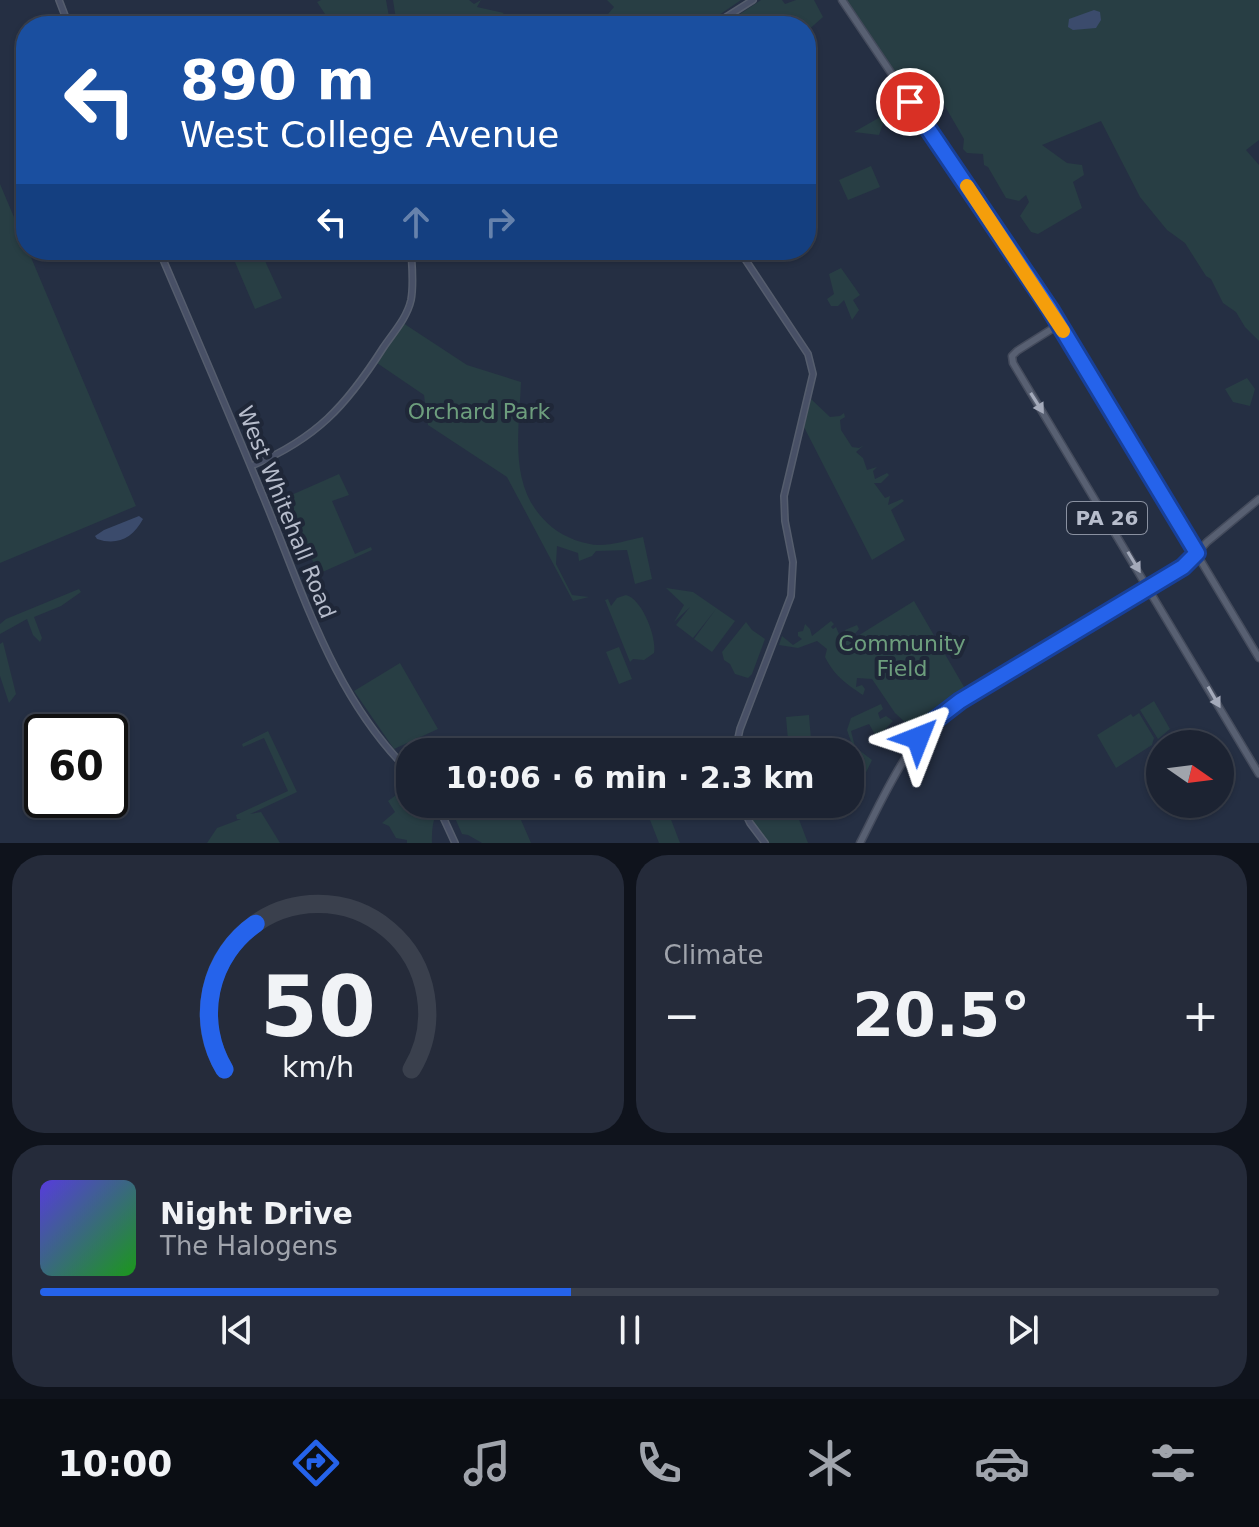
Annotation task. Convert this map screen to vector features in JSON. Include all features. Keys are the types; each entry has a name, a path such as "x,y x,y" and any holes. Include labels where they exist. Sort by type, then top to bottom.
{"main road":[{"path":"728,16 751,0"},
{"name":"PA 26","path":"842,0 1046,304 1259,658"},
{"name":"West Whitehall Road","path":"163,260 335,671 381,740 396,757"},
{"path":"251,466 304,440 329,420 350,397 407,311 412,291 411,260"},
{"path":"738,738 791,596 793,559 785,522 784,496 810,374 801,345 746,260"},
{"name":"PA 26","path":"1046,304 1053,326 1015,352 1013,363 1259,774"},
{"path":"1032,341 1057,327 1070,343"},
{"path":"860,843 906,756 934,721 960,701 1185,566 1207,542 1259,499"},
{"path":"1206,567 1203,553 1207,542"},
{"path":"443,818 454,842"},
{"path":"748,818 765,843"}],"green space":[{"path":"386,0 389,16 326,16 317,2"},
{"path":"393,0 469,0 474,4 481,0 477,7 504,13 500,16 395,16"},
{"path":"607,0 741,0 718,16 609,16 614,7"},
{"path":"761,0 782,0 785,4 796,0 814,0 823,17 816,23 816,16 737,16"},
{"path":"847,0 1259,0 1259,140 1246,150 1259,165 1259,341 1236,312 1223,303 1211,279 1185,243 1167,230 1140,197 1101,121 1042,145 1067,163 1082,165 1084,175 1073,182 1082,208 1038,234 1031,232 1020,216 1029,202 1026,195 1019,201 1006,198 984,165 983,154 967,153 963,149 964,139 932,84 909,93"},
{"path":"895,86 906,102 898,107 900,111 884,121 879,135 854,132 889,112 880,95"},
{"path":"871,166 880,187 848,200 839,180"},
{"path":"0,184 16,222 16,260 32,260 136,506 0,563"},
{"path":"265,260 282,298 255,309 235,262"},
{"path":"841,268 860,295 853,300 859,310 852,320 844,300 838,306 831,306 827,299 834,294 829,274"},
{"name":"Orchard Park","path":"403,323 467,365 521,382 519,461 528,497 538,513 553,528 587,544 610,544 643,537 652,579 635,584 627,550 596,551 579,561 578,553 557,546 556,564 572,595 589,597 573,601 507,477 428,425 424,395 377,363"},
{"path":"1247,378 1255,389 1250,406 1233,402 1225,389"},
{"path":"811,399 830,417 844,413 845,417 840,420 841,430 852,447 864,445 856,452 863,458 867,470 877,467 873,471 875,479 887,473 889,475 881,483 874,483 885,498 890,496 888,505 902,499 904,501 891,510 905,540 872,560 804,427"},
{"path":"339,474 349,495 332,501 355,554 371,547 372,550 318,574 289,502 273,508 271,504"},
{"path":"666,588 693,592 735,621 712,652 694,639 716,609 693,638 676,625 690,607 674,622 684,605"},
{"path":"79,589 81,592 61,606 34,617 42,638 40,642 33,635 27,619 0,634 0,624 6,619"},
{"path":"626,595 638,604 651,629 654,653 644,660 633,659 630,662 605,600 608,599 611,606 617,598"},
{"name":"Community Field","path":"914,601 967,692 943,708 917,733 895,713 872,679 857,678 856,687 862,685 865,689 863,695 842,680 825,657 827,649 817,641 798,648 779,645 782,636 793,645 802,639 798,632 803,631 805,624 812,636 831,621 834,624 831,627 836,627 841,639 847,635 845,630 857,625 859,629 848,642"},
{"path":"746,622 765,639 748,678 735,674 722,652"},
{"path":"3,642 16,694 9,703 0,676 0,644"},
{"path":"619,647 632,679 619,684 606,652"},
{"path":"400,663 438,729 418,738 396,738 394,749 354,691"},
{"path":"1154,701 1170,729 1152,730 1140,710"},
{"path":"881,704 880,719 886,716 893,721 877,738 869,724 851,731 853,738 850,738 847,730 851,718"},
{"path":"1139,713 1149,730 1146,730 1146,749 1116,768 1097,735 1131,714 1133,717"},
{"path":"809,715 811,738 788,738 786,717"},
{"path":"268,731 297,792 250,814 261,812 280,843 207,843 217,828 241,819 237,819 236,815 288,791 264,738 243,747 242,744"},
{"path":"864,754 872,760 864,776"},
{"path":"396,795 396,818 435,818 432,843 407,843 407,840 396,838 389,826 382,823 395,812 388,801"},
{"path":"455,818 520,818 531,843 482,843 462,834"},
{"path":"649,818 670,818 680,843 659,843"},
{"path":"798,818 808,843 768,843 752,819"}],"water":[{"path":"1094,10 1100,12 1101,20 1096,28 1073,30 1068,27 1069,19"},
{"path":"139,516 143,519 139,526 124,539 111,542 95,536 104,530"}],"slow traffic":[{"path":"967,186 1063,331"}],"route":[{"path":"910,102 1050,309 1197,553 1183,567 960,701 945,711 918,738"}]}
